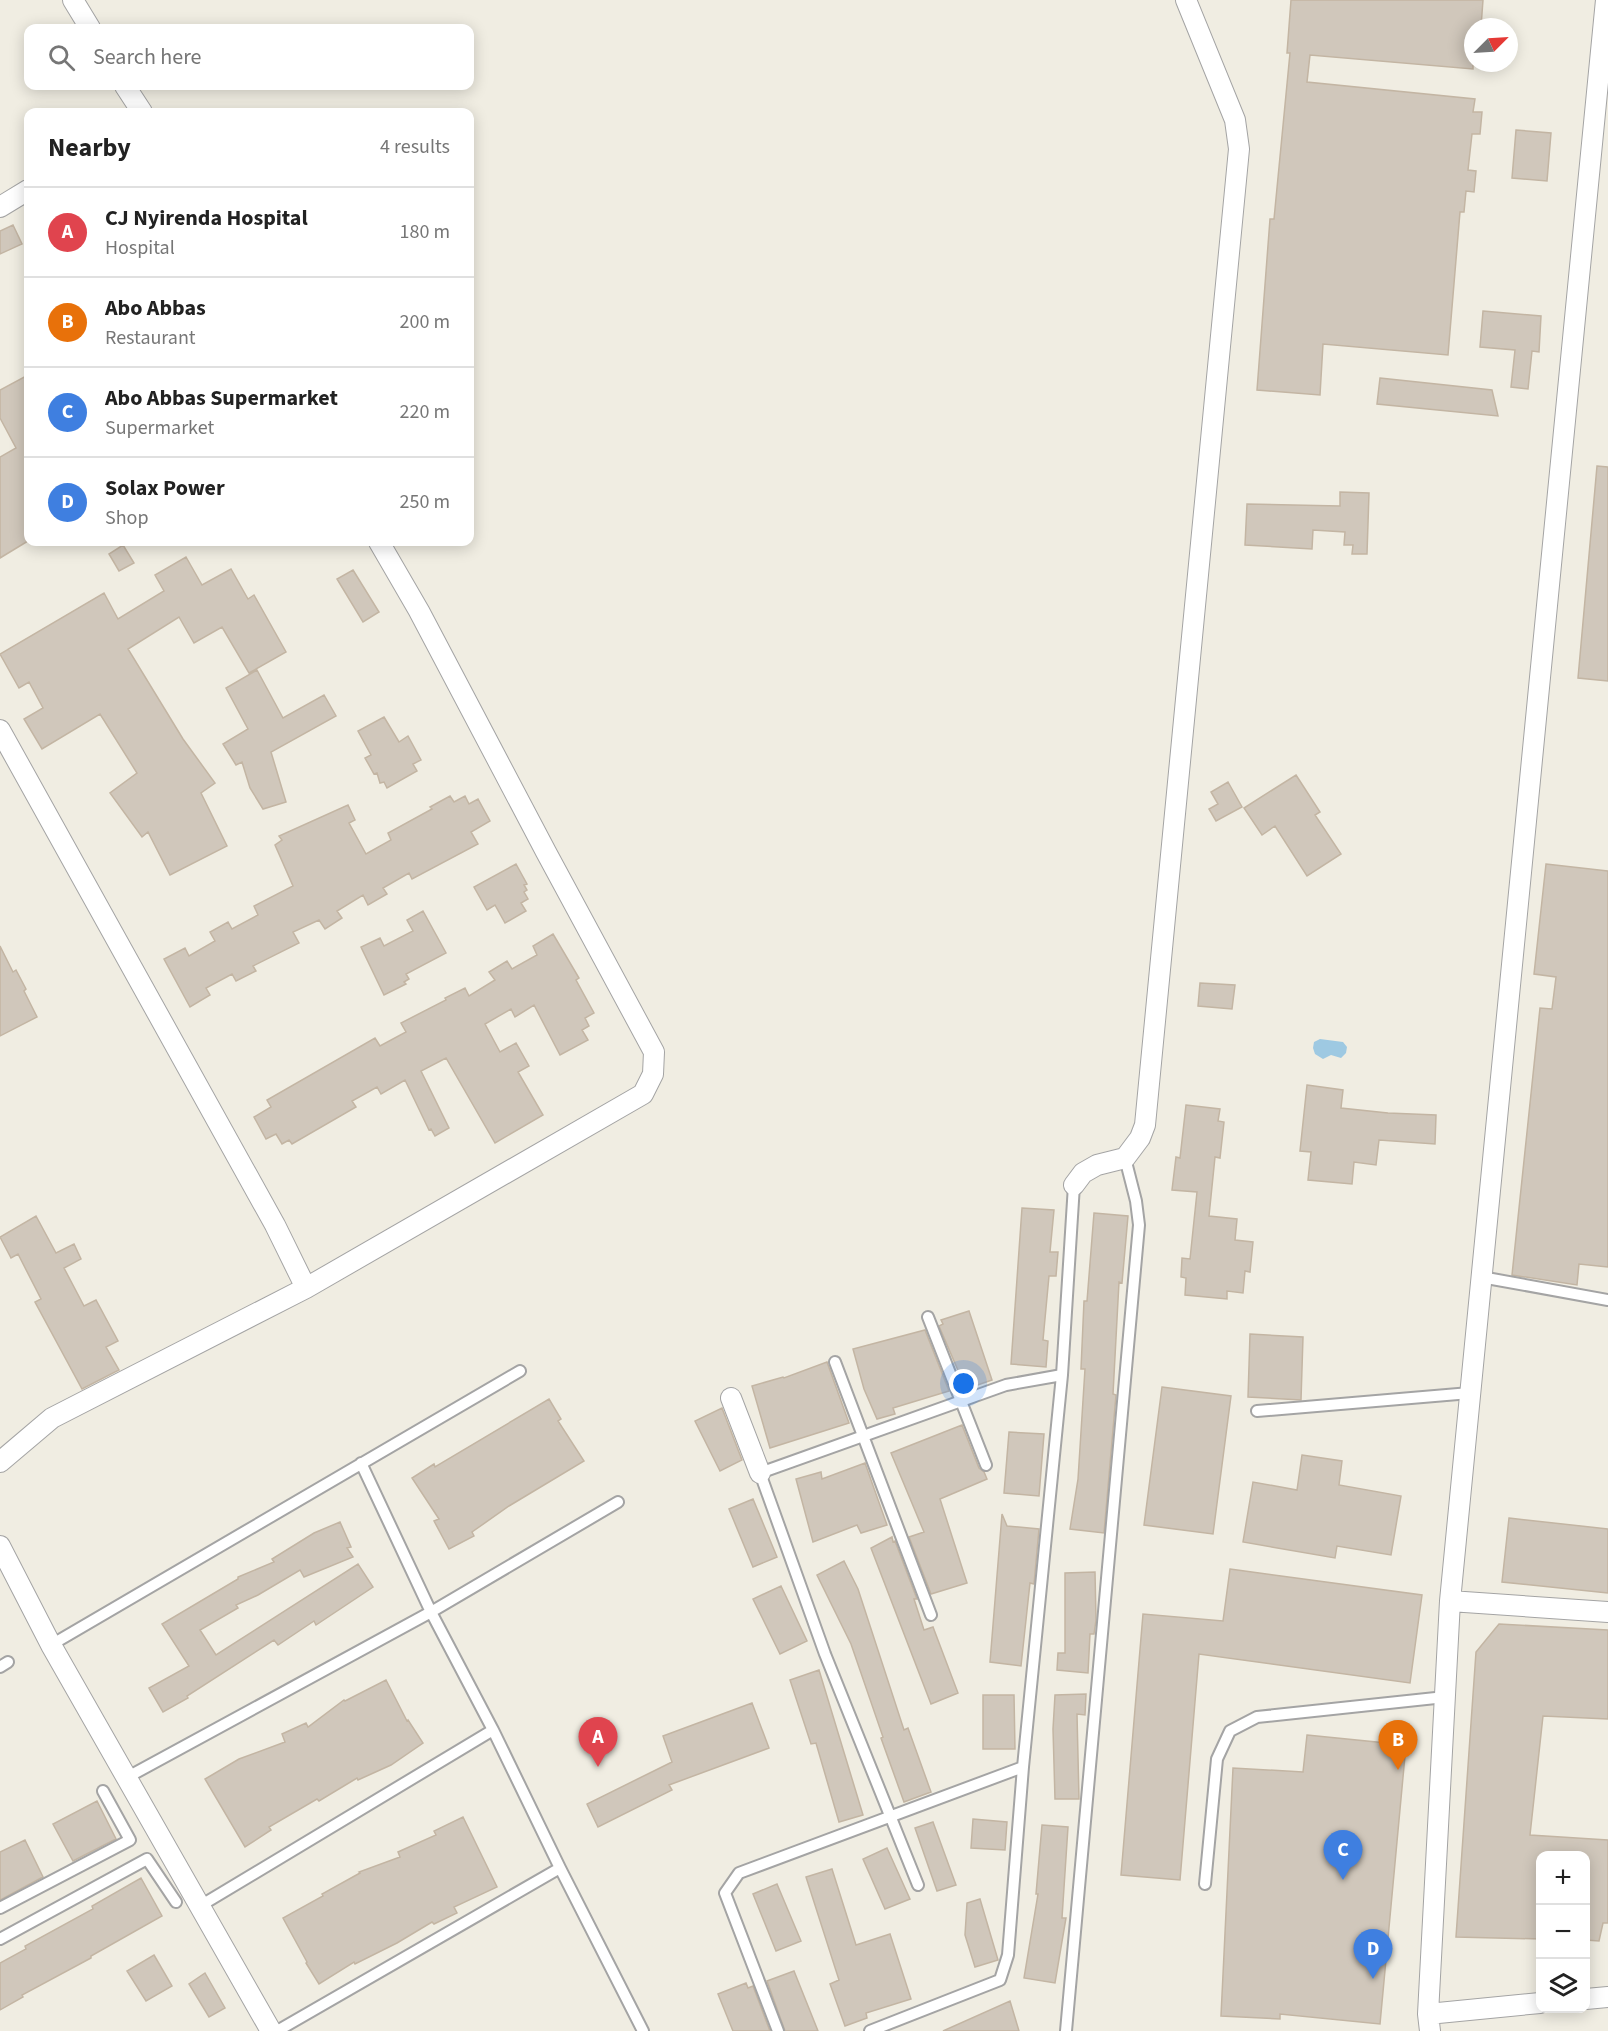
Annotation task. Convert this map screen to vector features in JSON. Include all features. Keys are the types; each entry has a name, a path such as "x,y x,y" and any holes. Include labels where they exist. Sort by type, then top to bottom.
{"street":[{"path":"73,0 88,24"},
{"path":"1074,1185 1083,1173 1097,1166 1125,1158 1140,1138 1145,1125 1239,149 1235,120 1186,0"},
{"path":"1536,2004 1429,2022 1450,1601 1606,0"},
{"path":"128,90 139,108"},
{"path":"0,207 24,192"},
{"path":"0,1462 52,1418 306,1288 643,1094 653,1074 654,1052 419,611 381,546"},
{"path":"0,730 275,1225 306,1288"},
{"path":"731,1398 760,1473"},
{"path":"0,1546 51,1645 271,2031"},
{"path":"1450,1601 1608,1612"},
{"path":"1590,1999 1608,1997"}],"lane":[{"path":"1066,2031 1139,1225 1136,1201 1125,1158"},
{"path":"870,2031 1000,1980 1008,1955 1023,1767 1062,1375 1074,1185"},
{"path":"1481,1277 1608,1300"},
{"path":"928,1317 986,1465"},
{"path":"835,1362 931,1615"},
{"path":"51,1645 520,1371"},
{"path":"918,1885 825,1654 760,1473 960,1400 1021,1381 1062,1375"},
{"path":"1257,1411 1470,1393"},
{"path":"361,1463 431,1612 493,1730 643,2031"},
{"path":"126,1778 431,1612 618,1502"},
{"path":"1205,1884 1217,1759 1230,1731 1257,1717 1445,1697"},
{"path":"200,1906 493,1730"},
{"path":"778,2031 725,1893 739,1873 1023,1767"},
{"path":"0,1908 130,1840 103,1791"},
{"path":"0,1939 147,1859 176,1902"},
{"path":"277,2031 560,1868"}],"water":[{"path":"1320,1039 1343,1042 1347,1047 1346,1053 1341,1058 1331,1055 1323,1059 1315,1054 1313,1048 1314,1042"}],"building":[{"path":"1291,0 1483,0 1482,18 1464,18 1464,68 1310,55 1307,82 1475,99 1473,112 1482,112 1480,134 1472,134 1468,170 1476,171 1474,192 1466,191 1464,212 1460,212 1448,355 1323,344 1320,395 1257,390 1270,219 1274,219 1290,53 1287,53"},
{"path":"1516,130 1551,133 1547,181 1512,178"},
{"path":"13,225 22,244 0,254 0,231"},
{"path":"1483,311 1541,316 1539,352 1532,351 1528,389 1511,387 1515,350 1480,347"},
{"path":"24,377 24,543 0,558 0,457 16,448 0,418 0,390"},
{"path":"1380,378 1492,390 1498,416 1377,404"},
{"path":"1597,466 1608,467 1608,681 1578,678"},
{"path":"1340,492 1369,493 1367,554 1352,554 1353,545 1344,545 1345,532 1313,530 1312,549 1245,545 1247,504 1340,506"},
{"path":"124,546 134,563 119,571 109,554"},
{"path":"186,557 202,585 231,569 248,599 254,595 286,652 249,673 222,627 194,643 179,617 128,649 183,739 215,783 201,793 227,846 170,875 148,832 142,837 110,793 137,773 100,714 42,749 24,719 43,708 29,682 19,688 0,654 104,593 118,619 164,591 155,575"},
{"path":"353,570 379,612 363,622 337,579"},
{"path":"257,670 283,718 324,695 336,716 271,752 286,802 263,809 250,788 242,762 236,765 223,744 248,729 226,688"},
{"path":"384,717 399,742 408,736 421,760 413,764 417,771 387,788 384,782 380,783 377,773 374,774 365,758 371,755 358,731"},
{"path":"1296,775 1320,812 1315,815 1341,854 1307,876 1275,826 1262,835 1244,808"},
{"path":"1228,782 1242,807 1216,821 1209,809 1218,804 1211,792"},
{"path":"450,796 454,802 465,796 469,804 478,799 490,821 471,832 478,844 412,879 409,873 383,888 387,894 368,905 363,895 337,911 342,918 325,929 319,920 293,932 299,943 253,966 256,971 236,981 232,974 206,988 210,995 190,1007 164,959 185,948 189,956 215,941 210,932 228,922 232,929 258,915 254,906 293,886 275,845 282,840 279,836 348,805 355,820 349,823 366,854 391,840 388,833 432,809 430,807"},
{"path":"516,864 527,884 524,885 527,890 524,892 528,899 521,903 526,911 505,923 495,905 487,910 474,887"},
{"path":"1546,864 1608,871 1608,1267 1579,1264 1577,1285 1512,1275 1540,1008 1552,1009 1556,977 1534,974"},
{"path":"423,911 446,953 406,974 409,979 404,982 406,984 384,995 361,947 380,938 384,946 413,931 407,920"},
{"path":"553,934 579,978 576,980 594,1013 585,1018 589,1026 582,1030 588,1040 560,1055 534,1005 515,1017 511,1009 485,1024 500,1052 516,1043 529,1066 518,1072 543,1115 495,1143 446,1058 421,1071 449,1128 435,1136 431,1129 429,1130 405,1080 381,1094 377,1087 352,1101 356,1107 292,1144 289,1140 282,1144 276,1134 266,1139 254,1117 271,1107 267,1100 375,1038 380,1046 406,1032 401,1023 446,1000 445,998 465,988 469,996 495,980 489,972 507,961 512,969 537,955 533,946"},
{"path":"0,946 13,972 16,970 26,989 24,991 37,1017 0,1036"},
{"path":"1200,983 1235,985 1232,1009 1198,1006"},
{"path":"1307,1085 1343,1090 1341,1108 1436,1115 1435,1144 1379,1140 1376,1165 1354,1162 1352,1184 1308,1180 1311,1152 1300,1151"},
{"path":"1186,1105 1220,1109 1218,1121 1224,1122 1220,1158 1215,1157 1209,1216 1237,1219 1235,1240 1253,1242 1250,1272 1245,1271 1243,1293 1227,1291 1227,1299 1185,1295 1186,1278 1181,1277 1182,1258 1190,1259 1197,1192 1172,1190 1176,1157 1180,1158"},
{"path":"1022,1208 1054,1210 1050,1252 1058,1252 1056,1276 1049,1276 1043,1340 1048,1341 1046,1367 1011,1364"},
{"path":"1094,1213 1128,1216 1122,1283 1119,1282 1113,1394 1116,1395 1104,1533 1070,1529 1078,1479 1085,1369 1081,1369 1084,1301 1087,1301"},
{"path":"36,1216 56,1253 74,1244 81,1259 64,1268 84,1306 96,1300 118,1341 106,1347 119,1370 82,1389 35,1302 41,1299 18,1254 11,1258 0,1237"},
{"path":"969,1311 992,1380 966,1389 939,1326 943,1324 941,1320"},
{"path":"925,1330 949,1391 893,1408 895,1414 877,1419 864,1389 853,1349"},
{"path":"1250,1334 1303,1337 1301,1400 1248,1397"},
{"path":"827,1362 849,1423 770,1448 752,1386 784,1378"},
{"path":"1162,1387 1231,1396 1213,1534 1144,1525"},
{"path":"549,1399 561,1419 558,1421 584,1461 509,1506 472,1532 474,1536 449,1549 434,1521 439,1519 412,1478 434,1464 435,1467"},
{"path":"722,1408 742,1460 720,1471 695,1421"},
{"path":"962,1425 979,1468 987,1479 940,1499 967,1583 931,1594 909,1537 924,1532 891,1453"},
{"path":"1009,1432 1044,1434 1039,1496 1004,1493"},
{"path":"1302,1455 1342,1461 1339,1485 1401,1496 1391,1555 1337,1546 1335,1558 1243,1542 1253,1482 1297,1490"},
{"path":"865,1463 887,1525 861,1533 857,1525 813,1542 796,1479 821,1472 822,1479"},
{"path":"753,1499 777,1557 753,1567 729,1509"},
{"path":"1002,1514 1007,1526 1039,1529 1034,1584 1030,1583 1021,1666 990,1662"},
{"path":"1509,1518 1608,1529 1608,1593 1502,1582"},
{"path":"340,1522 351,1547 347,1548 353,1557 304,1577 300,1570 236,1605 238,1608 200,1630 216,1655 358,1564 373,1587 316,1625 314,1621 278,1645 274,1640 187,1696 188,1698 163,1712 149,1688 189,1666 162,1624 238,1577 274,1562 272,1559 314,1533"},
{"path":"892,1537 917,1599 914,1599 924,1630 933,1627 958,1693 931,1704 871,1548"},
{"path":"844,1561 858,1589 904,1730 908,1728 931,1792 904,1802 851,1644 817,1575"},
{"path":"1230,1569 1422,1595 1410,1683 1199,1654 1180,1880 1121,1875 1143,1614 1223,1621"},
{"path":"1095,1572 1096,1620 1094,1634 1090,1634 1088,1673 1057,1670 1058,1653 1065,1653 1065,1573"},
{"path":"781,1586 807,1641 780,1654 753,1599"},
{"path":"1499,1624 1608,1630 1608,1719 1543,1716 1530,1835 1608,1840 1608,1923 1603,1923 1599,1941 1590,1940 1590,1851 1536,1851 1536,1939 1456,1937 1476,1652"},
{"path":"819,1670 863,1815 839,1822 816,1743 811,1744 790,1680"},
{"path":"386,1680 407,1721 423,1743 391,1765 358,1780 357,1778 269,1827 271,1830 245,1847 205,1779 239,1759 285,1742 282,1734 306,1723 308,1727 344,1700"},
{"path":"1086,1694 1085,1715 1077,1714 1079,1799 1055,1799 1053,1729 1055,1695"},
{"path":"983,1695 1014,1695 1015,1749 983,1749"},
{"path":"752,1703 769,1748 669,1785 672,1790 598,1827 587,1804 672,1762 663,1736"},
{"path":"1307,1735 1406,1745 1380,2024 1280,2014 1280,2019 1221,2016 1233,1768 1303,1772"},
{"path":"97,1801 116,1839 73,1861 53,1824"},
{"path":"463,1817 497,1887 454,1907 457,1913 434,1924 432,1922 397,1943 355,1964 354,1962 319,1984 283,1918 323,1896 322,1894 359,1872 400,1857 398,1852 436,1835 434,1831"},
{"path":"973,1819 1007,1822 1005,1850 971,1848"},
{"path":"933,1822 956,1885 937,1891 915,1828"},
{"path":"1042,1825 1068,1827 1062,1918 1066,1918 1055,1983 1024,1978 1038,1894 1036,1894"},
{"path":"25,1840 43,1877 0,1900 0,1852"},
{"path":"887,1848 910,1899 885,1909 863,1859"},
{"path":"832,1869 856,1945 890,1934 911,1999 866,2013 867,2018 845,2026 830,1984 839,1980 806,1877"},
{"path":"141,1878 162,1916 22,1995 23,1997 0,2010 0,1963"},
{"path":"777,1884 801,1941 776,1951 753,1894"},
{"path":"980,1899 998,1960 975,1967 965,1935 967,1903"},
{"path":"154,1955 172,1986 146,2001 127,1971"},
{"path":"794,1971 818,2031 785,2031 767,1981"},
{"path":"205,1973 225,2008 209,2017 189,1984"},
{"path":"746,1983 748,1988 753,1986 770,2031 733,2031 718,1994"},
{"path":"1010,2001 1019,2031 943,2031"}],"place":[{"name":"CJ Nyirenda Hospital","path":"598,1767"},
{"name":"Abo Abbas","path":"1398,1770"},
{"name":"Abo Abbas Supermarket","path":"1343,1880"},
{"name":"Solax Power","path":"1373,1979"}]}
